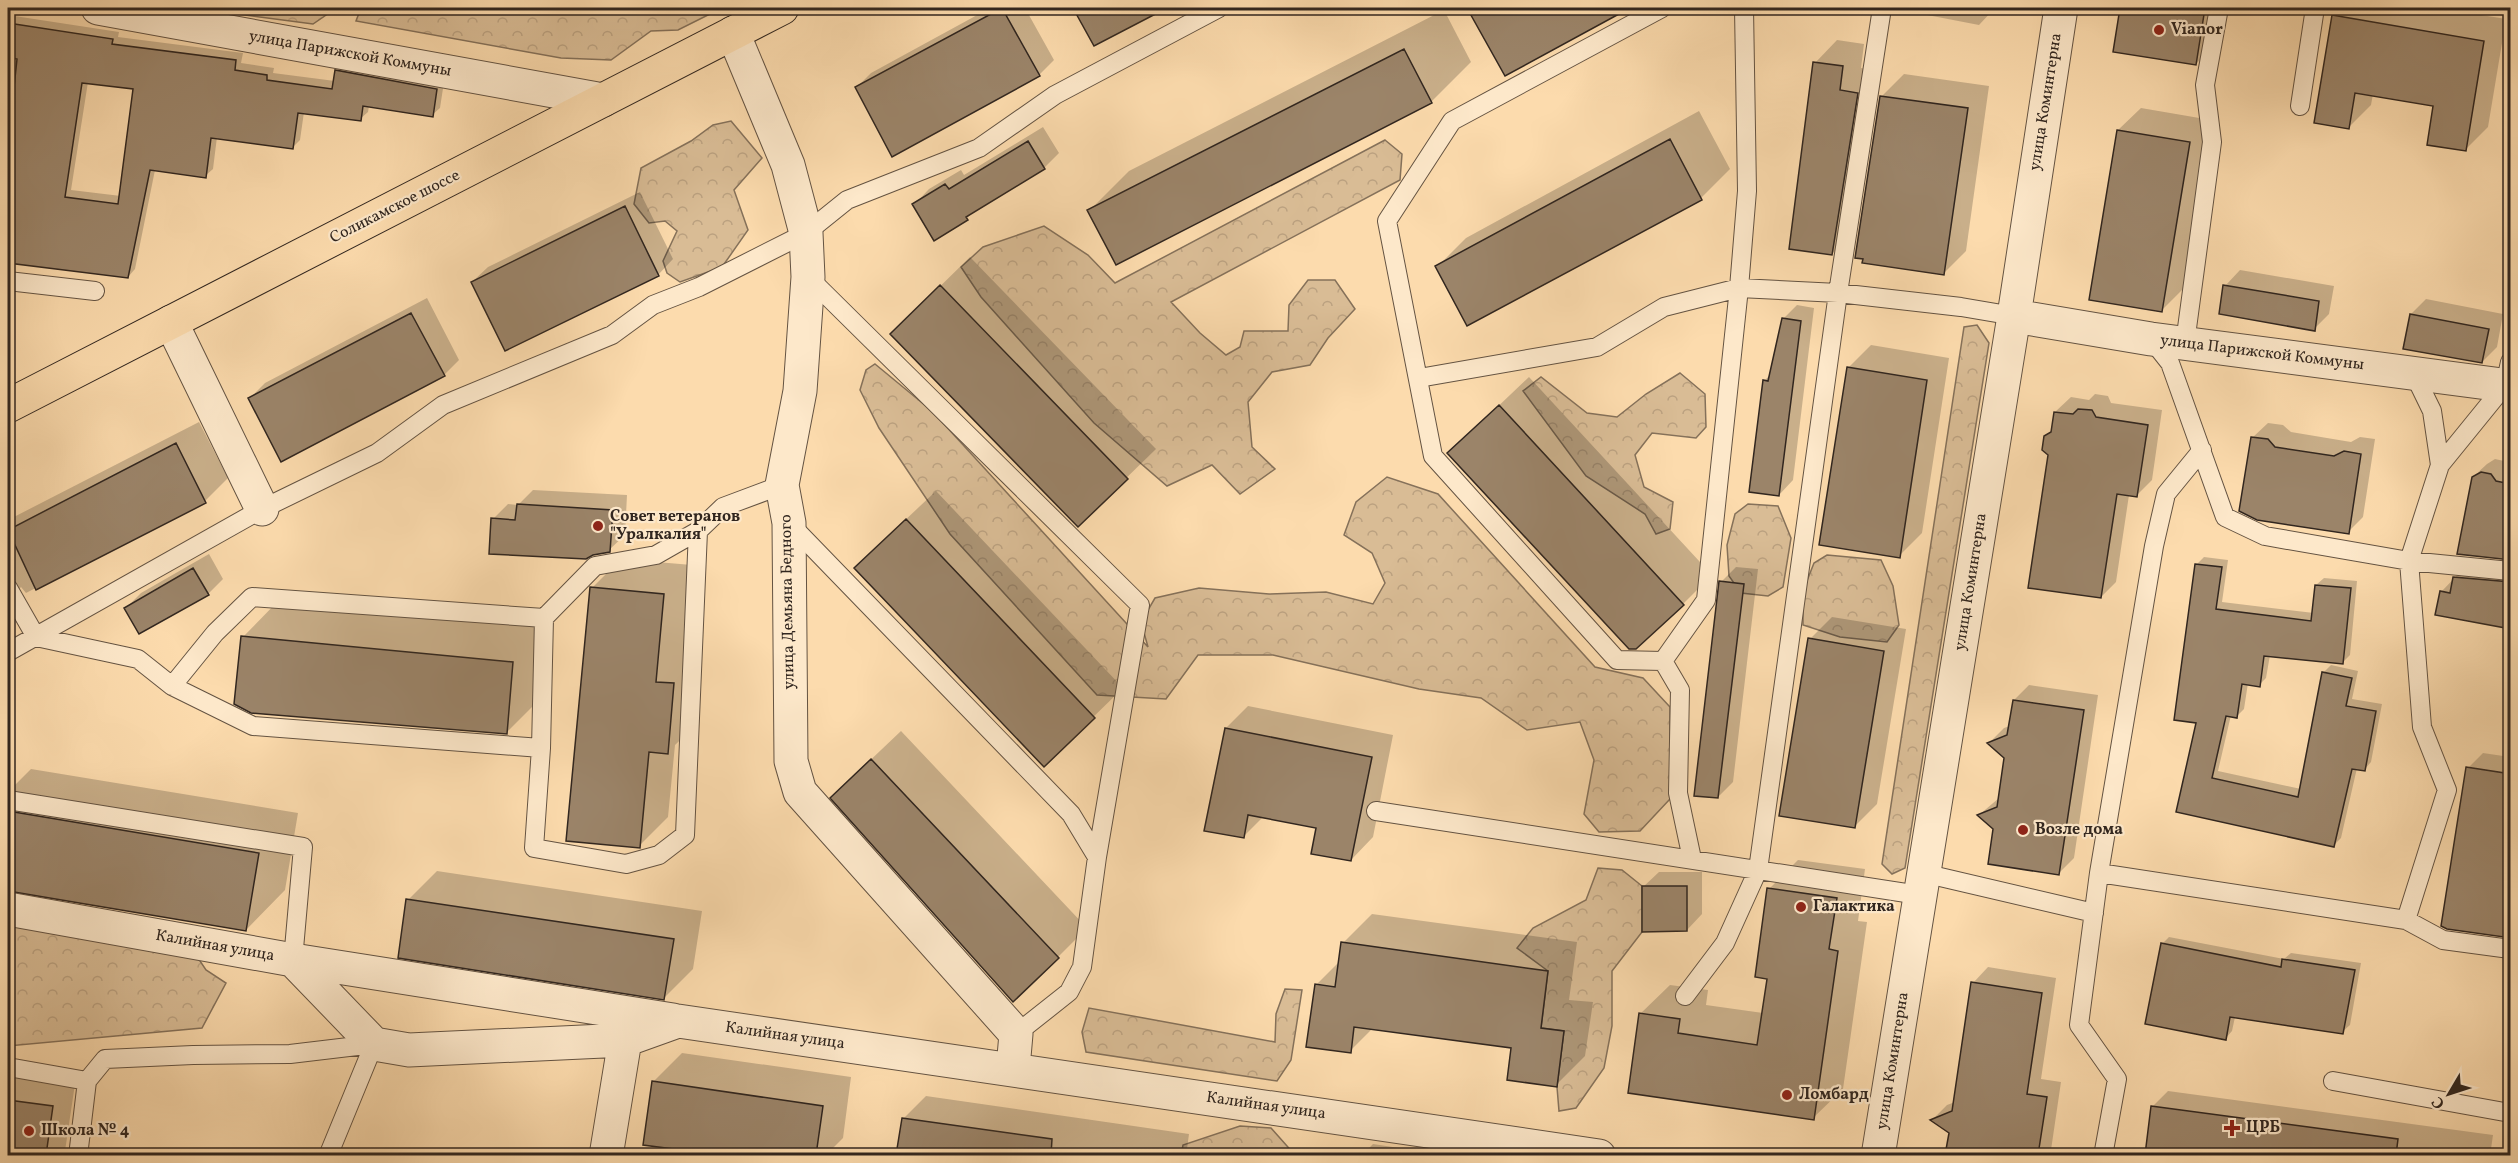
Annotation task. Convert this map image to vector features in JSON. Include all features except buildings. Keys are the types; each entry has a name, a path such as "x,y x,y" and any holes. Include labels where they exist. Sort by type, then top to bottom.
{"highway":[{"name":"Соликамское шоссе","path":"8,406 782,8"}],"street":[{"name":"улица Парижской Коммуны","path":"98,8 603,100"},
{"name":"улица Коминтерна","path":"1878,1155 2014,316 2061,8"},
{"name":"улица Демьяна Бедного","path":"733,33 788,165 806,233 808,277 800,391 782,485 789,522 791,761 800,792 1016,1034"},
{"name":"улица Парижской Коммуны","path":"2014,316 2151,339 2413,372 2509,378"},
{"path":"171,322 262,509"},
{"name":"Калийная улица","path":"8,909 293,960 374,1044 409,1050 625,1040 678,1021 1599,1155"},
{"path":"293,960 678,1021"},
{"path":"1013,1068 1016,1034"},
{"path":"606,1155 625,1040"}],"lane":[{"path":"8,652 262,509 377,453 443,405 612,335 653,305 699,287 806,233 847,200 979,148 1055,95 1219,8"},
{"path":"1662,8 1452,121 1387,221 1433,456 1617,660 1663,661"},
{"path":"1663,661 1706,600 1747,191 1744,8"},
{"path":"1685,996 1725,943 1758,870 1838,292 1882,8"},
{"path":"2185,343 2212,142 2205,85 2219,8"},
{"path":"2300,106 2315,8"},
{"path":"808,277 1140,605 1097,857 1082,967 1069,992 1016,1034"},
{"path":"8,281 95,291"},
{"path":"1419,378 1597,347 1664,308 1739,288 1838,292 2014,316"},
{"path":"2151,339 2170,363 2225,517 2265,536 2409,561 2511,571"},
{"path":"2413,372 2432,411 2440,465"},
{"path":"2406,920 2446,790 2422,727 2409,561 2440,465 2509,378"},
{"path":"2103,1155 2117,1079 2079,1025 2099,873 2154,546 2166,494 2202,450"},
{"path":"698,531 685,835 659,855 626,864 534,848 541,748 544,618 596,566 656,555 698,531 723,507 782,485"},
{"path":"789,522 1071,814 1097,857"},
{"path":"8,588 36,637 138,659 172,686 253,726 541,748"},
{"path":"172,686 215,633 252,597 544,618"},
{"path":"1663,661 1680,690 1678,793 1692,860"},
{"path":"8,800 303,847 293,960"},
{"path":"1376,811 1758,870 1921,884 2094,913"},
{"path":"2099,873 2406,920 2443,940 2511,950"},
{"path":"78,1155 87,1081 105,1059 290,1054 374,1044 328,1155"},
{"path":"8,1067 87,1081"},
{"path":"2333,1081 2511,1113"}],"green space":[{"path":"193,8 331,8 332,11 313,24"},
{"path":"361,8 722,8 678,30 651,31 611,60 561,58 356,21"},
{"path":"731,121 762,158 734,190 748,230 722,267 680,282 667,273 663,261 677,231 665,221 649,223 634,204 641,168 691,141 713,125"},
{"path":"1385,140 1402,154 1400,180 1171,302 1200,333 1226,355 1240,347 1244,331 1288,331 1289,305 1308,280 1335,280 1355,309 1328,338 1310,365 1272,372 1248,402 1252,447 1275,469 1240,494 1212,465 1167,486 1094,423 981,297 961,267 983,247 1044,226 1088,255 1115,283"},
{"path":"1977,325 1989,343 1905,868 1892,874 1882,864 1964,327"},
{"path":"875,364 932,411 1148,647 1141,622 1155,598 1199,588 1269,594 1326,592 1373,604 1385,583 1372,553 1344,535 1356,502 1387,477 1438,494 1595,667 1643,678 1670,707 1670,799 1640,831 1599,832 1584,814 1594,760 1580,722 1527,730 1481,698 1419,689 1273,655 1198,655 1166,699 1097,695 950,534 879,428 860,390 866,370"},
{"path":"1680,373 1705,394 1706,427 1696,438 1652,433 1635,455 1644,487 1673,502 1670,529 1656,534 1645,514 1586,476 1523,391 1541,377 1587,413 1617,417 1646,394"},
{"path":"1748,504 1778,506 1791,538 1783,587 1768,596 1741,593 1729,576 1727,545 1735,514"},
{"path":"1827,555 1881,560 1893,586 1899,625 1887,642 1840,637 1803,625 1803,591 1814,563"},
{"path":"1598,868 1622,870 1642,886 1642,932 1612,971 1612,1026 1604,1068 1576,1108 1559,1111 1557,1087 1564,1031 1541,1028 1548,971 1517,948 1533,928 1586,900"},
{"path":"8,894 180,931 206,970 226,983 202,1028 8,1046"},
{"path":"1285,989 1302,990 1291,1060 1277,1081 1086,1052 1082,1032 1089,1008 1275,1042 1276,1014"},
{"path":"1240,1126 1271,1128 1295,1155 1181,1155 1183,1145"}],"place":[{"name":"Vianor","path":"2159,30"},
{"name":"Совет ветеранов \"Уралкалия\"","path":"598,526"},
{"name":"Возле дома","path":"2023,830"},
{"name":"Галактика","path":"1801,907"},
{"name":"Ломбард","path":"1787,1095"},
{"name":"ЦРБ","path":"2232,1128"},
{"name":"Школа № 4","path":"29,1131"}]}
